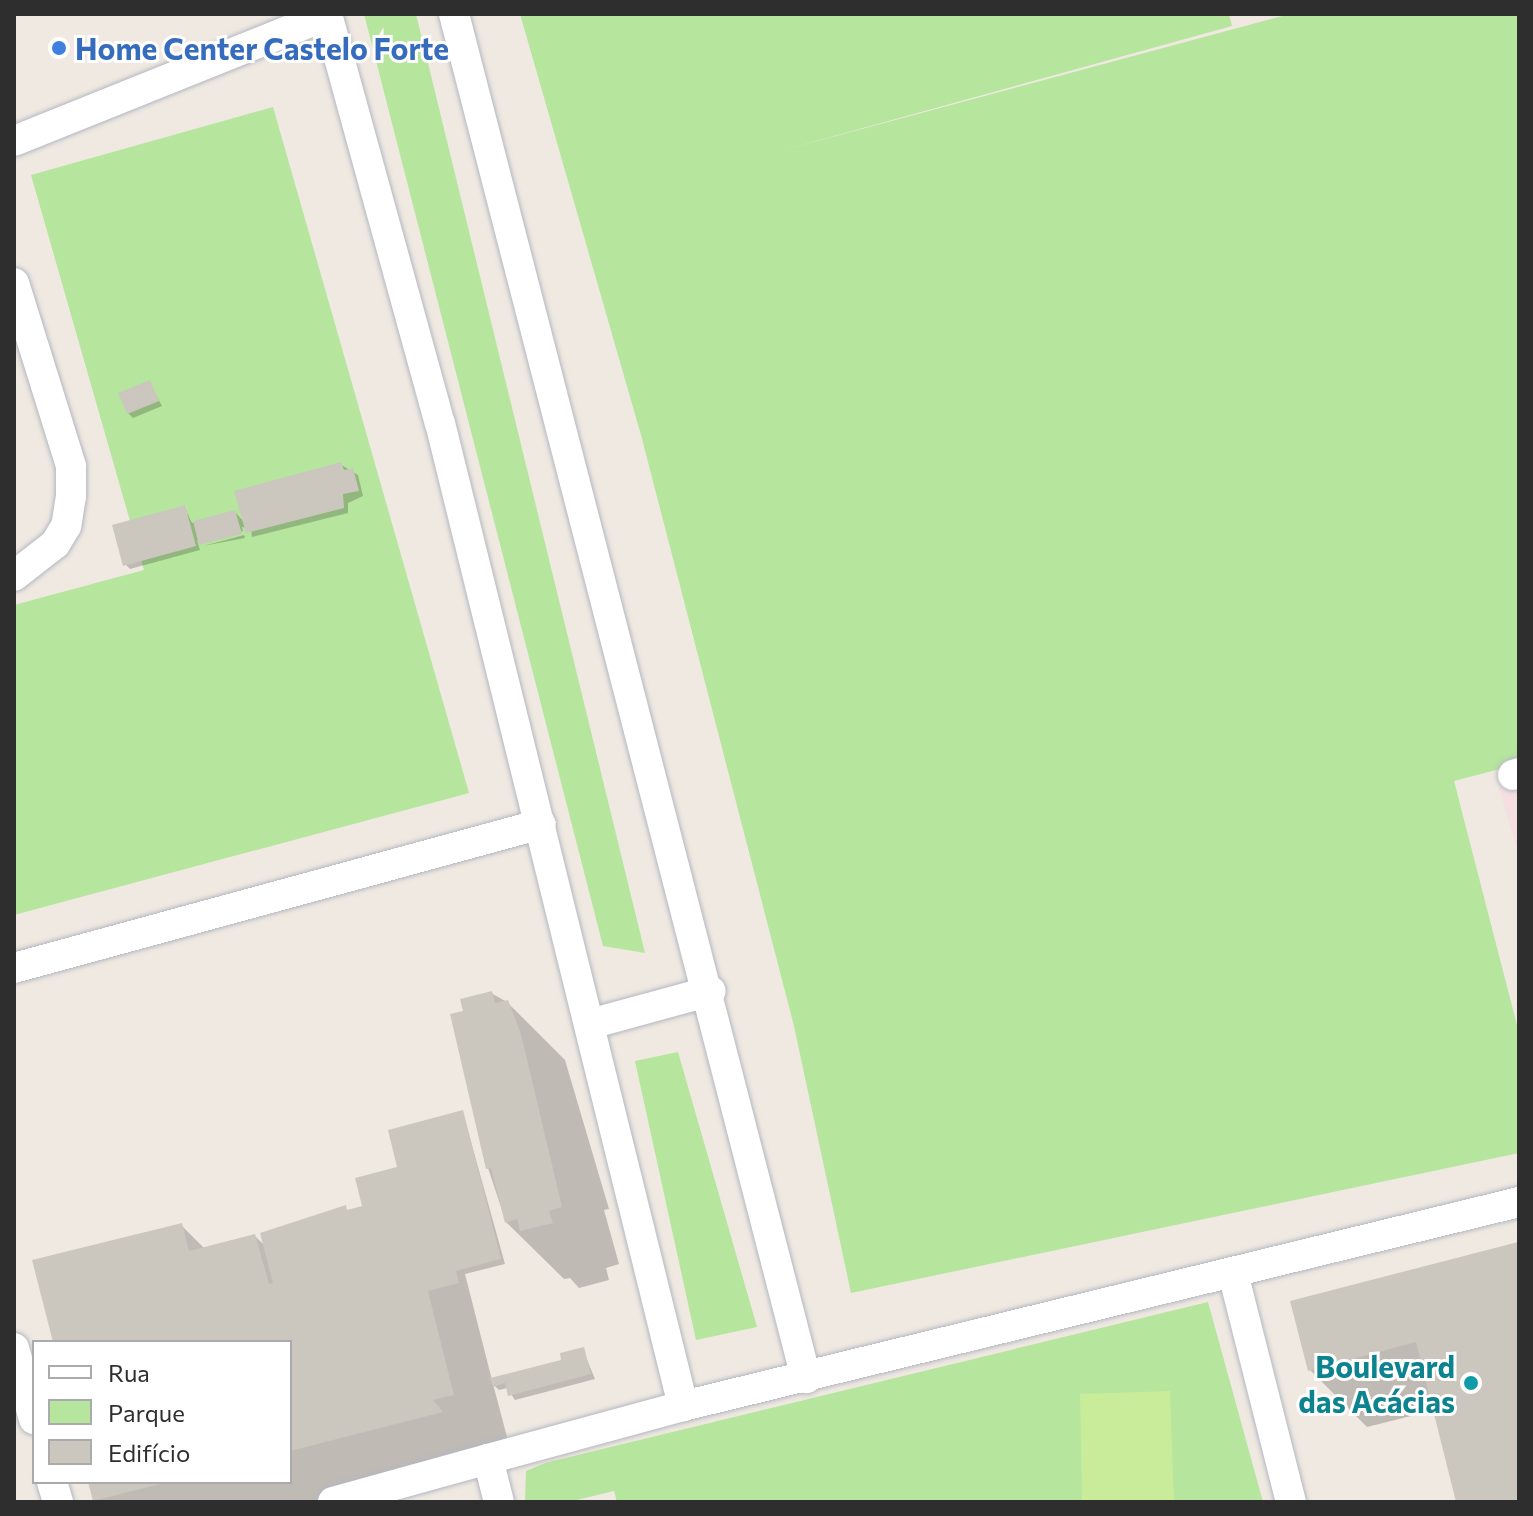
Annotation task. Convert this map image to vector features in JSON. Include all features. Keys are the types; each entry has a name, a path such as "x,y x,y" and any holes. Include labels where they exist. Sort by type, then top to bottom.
{"street":[{"path":"14,141 327,14 440,423 683,1406"},
{"path":"454,14 711,991 806,1378"},
{"path":"14,283 71,466 66,526 40,559 14,576"},
{"path":"14,968 541,824"},
{"path":"590,1024 711,991"},
{"path":"333,1502 683,1406 1519,1202"},
{"path":"1233,1273 1291,1502"},
{"path":"14,1348 32,1412"},
{"path":"488,1459 499,1502"}],"shaded area":[{"path":"1519,779 1519,856 1498,784"}],"green space":[{"path":"364,14 416,14 645,953 603,946"},
{"path":"520,14 1229,14 1232,26 780,151 1290,14 1519,14 1519,764 1454,781 1519,1033 1519,1153 851,1293 794,1026 641,435"},
{"path":"273,107 469,793 14,915 14,605 144,570 31,175"},
{"path":"678,1052 757,1327 696,1340 635,1061"},
{"path":"1208,1302 1263,1502 617,1502 614,1491 568,1502 525,1502 526,1471 545,1463"},
{"path":"1170,1391 1174,1502 1082,1502 1080,1394"}],"building":[{"path":"150,380 159,401 127,414 118,393"},
{"path":"341,462 344,470 353,468 359,491 343,494 344,508 246,533 234,491"},
{"path":"185,505 196,546 123,566 112,525"},
{"path":"235,510 242,534 199,545 193,521"},
{"path":"492,991 495,1003 508,1000 521,1034 562,1207 549,1211 553,1223 520,1231 517,1219 505,1223 491,1168 486,1169 450,1014 463,1011 460,999"},
{"path":"463,1110 501,1259 456,1271 459,1283 428,1291 454,1395 433,1400 443,1412 292,1450 292,1340 52,1340 32,1260 182,1223 189,1251 255,1234 269,1284 273,1283 260,1233 346,1205 347,1210 362,1206 355,1178 397,1167 388,1130"},
{"name":"Boulevard das Acácias","path":"1518,1242 1519,1502 1456,1502 1416,1342 1308,1371 1290,1301"},
{"path":"584,1347 591,1374 508,1396 505,1383 493,1387 490,1378 561,1360 560,1353"},
{"path":"89,1484 160,1484 93,1501"}],"place":[{"name":"Home Center Castelo Forte","path":"59,48"},
{"name":"Boulevard das Acácias","path":"1471,1383"}]}
